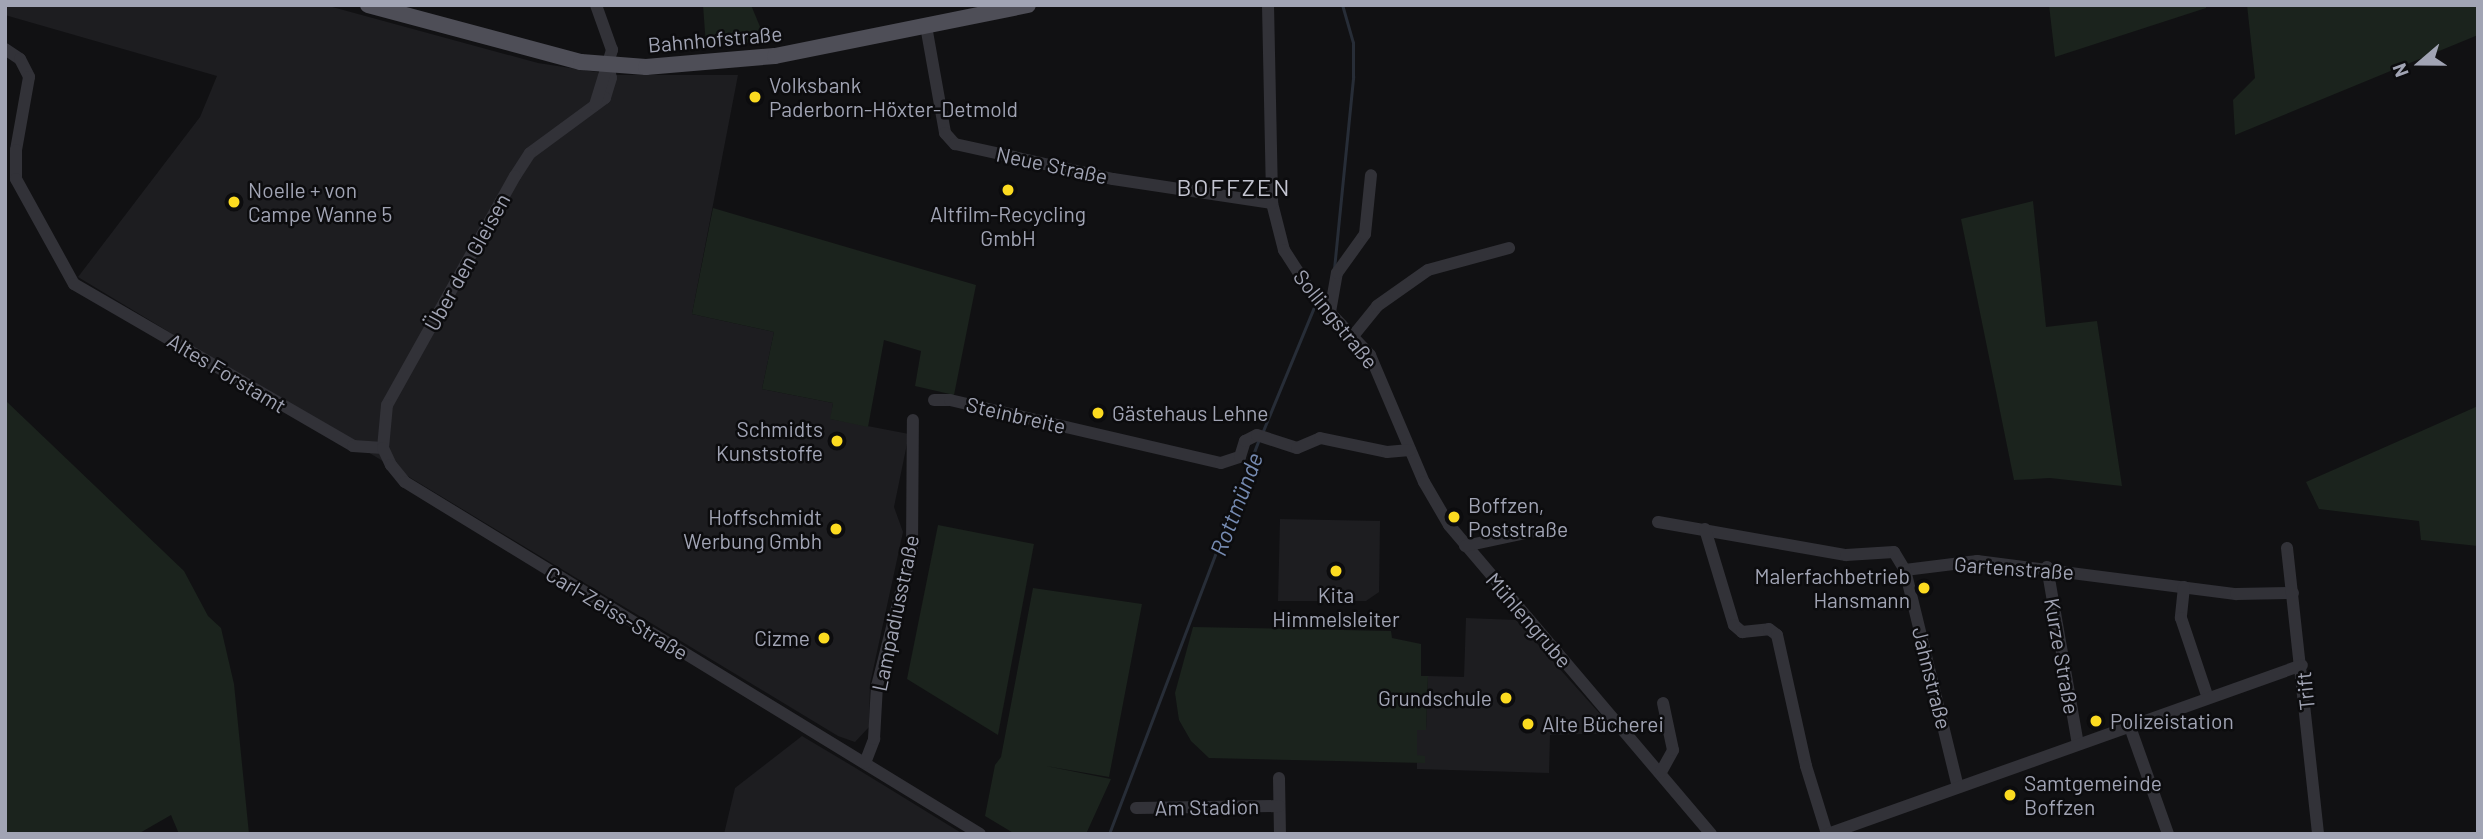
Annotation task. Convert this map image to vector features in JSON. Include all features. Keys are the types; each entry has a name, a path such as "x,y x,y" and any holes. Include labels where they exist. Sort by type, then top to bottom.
{"main road":[{"name":"Bahnhofstraße","path":"368,5 538,52 608,65 701,66 1028,5"}],"street":[{"path":"596,5 612,50 608,65"},
{"name":"Sollingstraße","path":"1268,5 1272,203 1284,250 1313,295 1353,336 1385,382"},
{"name":"Neue Straße","path":"926,26 945,133 954,144 1112,179 1272,203"},
{"path":"5,49 20,59 29,77 11,183"},
{"name":"Über den Gleisen","path":"383,448 387,405 515,176 530,153 595,105 608,65"},
{"path":"1326,309 1337,273 1365,234 1371,175"},
{"name":"Altes Forstamt","path":"11,183 74,284 353,446 383,448"},
{"path":"1353,336 1377,306 1428,270 1509,248"},
{"name":"Mühlengrube","path":"1385,382 1410,450 1434,502 1465,546 1661,772 1711,834"},
{"name":"Steinbreite","path":"934,400 950,400 1221,463 1240,457 1245,441 1261,436 1297,448 1320,438 1387,452 1410,450"},
{"name":"Lampadiusstraße","path":"865,763 874,739 877,687 912,549 913,420"},
{"name":"Carl-Zeiss-Straße","path":"383,448 405,482 980,834"},
{"path":"1658,522 1846,555 1894,552 1905,570"},
{"path":"1705,529 1734,625 1742,632 1769,629 1777,635 1806,766 1827,834 2302,665"},
{"path":"1465,546 1538,530"},
{"name":"Trift","path":"2287,548 2302,665 2318,834"},
{"name":"Gartenstraße","path":"1905,570 1977,561 2260,596 2293,593"},
{"name":"Kurze Straße","path":"2047,568 2078,744"},
{"name":"Jahnstraße","path":"1905,570 1958,787"},
{"path":"2184,587 2181,618 2208,698"},
{"path":"1661,772 1673,750 1663,703"},
{"path":"2130,727 2168,834"},
{"path":"1279,778 1280,834"},
{"name":"Am Stadion","path":"1136,808 1279,806"}],"shaded area":[{"path":"5,5 325,5 538,63 616,75 738,75 692,314 774,332 762,389 833,403 831,419 909,434 894,507 903,532 870,684 869,727 855,742 838,736 78,277 200,117 217,76 5,15"},
{"path":"703,5 751,5 766,41 706,46"},
{"path":"2049,5 2206,5 2206,8 2055,57"},
{"path":"2247,5 2478,5 2478,35 2235,135 2233,100 2255,78"},
{"path":"2033,201 2046,327 2097,321 2122,486 2050,478 2014,480 1961,219"},
{"path":"713,208 976,285 954,395 915,386 921,351 884,340 868,427 830,419 833,403 762,389 774,332 692,314"},
{"path":"5,400 184,571 208,616 221,628 234,684 249,834 179,834 171,815 138,834 5,834"},
{"path":"2478,406 2478,546 2421,540 2419,521 2319,509 2306,482"},
{"path":"1280,519 1380,521 1379,592 1366,601 1278,601"},
{"path":"938,525 1034,544 998,735 907,679"},
{"path":"1033,588 1142,604 1109,777 1046,766 1111,779 1086,834 1015,834 985,816 995,765 1001,757"},
{"name":"Grundschule","path":"1466,618 1516,620 1617,733 1550,735 1549,773 1417,769 1417,730 1426,729 1428,676 1464,677"},
{"path":"1193,627 1391,631 1392,638 1421,644 1421,676 1428,676 1426,730 1417,730 1417,755 1425,756 1425,763 1209,758 1191,741 1179,720 1175,693"},
{"path":"802,736 963,834 724,834 735,788"}],"waterway":[{"name":"Rottmünde","path":"1334,269 1353,77 1353,43 1342,5"},
{"name":"Rottmünde","path":"1263,431 1315,305"},
{"name":"Rottmünde","path":"1109,834 1259,440"}],"place":[{"name":"Volksbank Paderborn-Höxter-Detmold","path":"755,97"},
{"name":"Altfilm-Recycling GmbH","path":"1008,190"},
{"name":"Noelle + von Campe Wanne 5","path":"234,202"},
{"name":"Gästehaus Lehne","path":"1098,413"},
{"name":"Schmidts Kunststoffe","path":"837,441"},
{"name":"Boffzen, Poststraße","path":"1454,517"},
{"name":"Hoffschmidt Werbung Gmbh","path":"836,529"},
{"name":"Kita Himmelsleiter","path":"1336,571"},
{"name":"Malerfachbetrieb Hansmann","path":"1924,588"},
{"name":"Cizme","path":"824,638"},
{"name":"Grundschule","path":"1506,698"},
{"name":"Polizeistation","path":"2096,721"},
{"name":"Alte Bücherei","path":"1528,724"},
{"name":"Samtgemeinde Boffzen","path":"2010,795"}],"district":[{"name":"BOFFZEN","path":"1234,187"}]}
